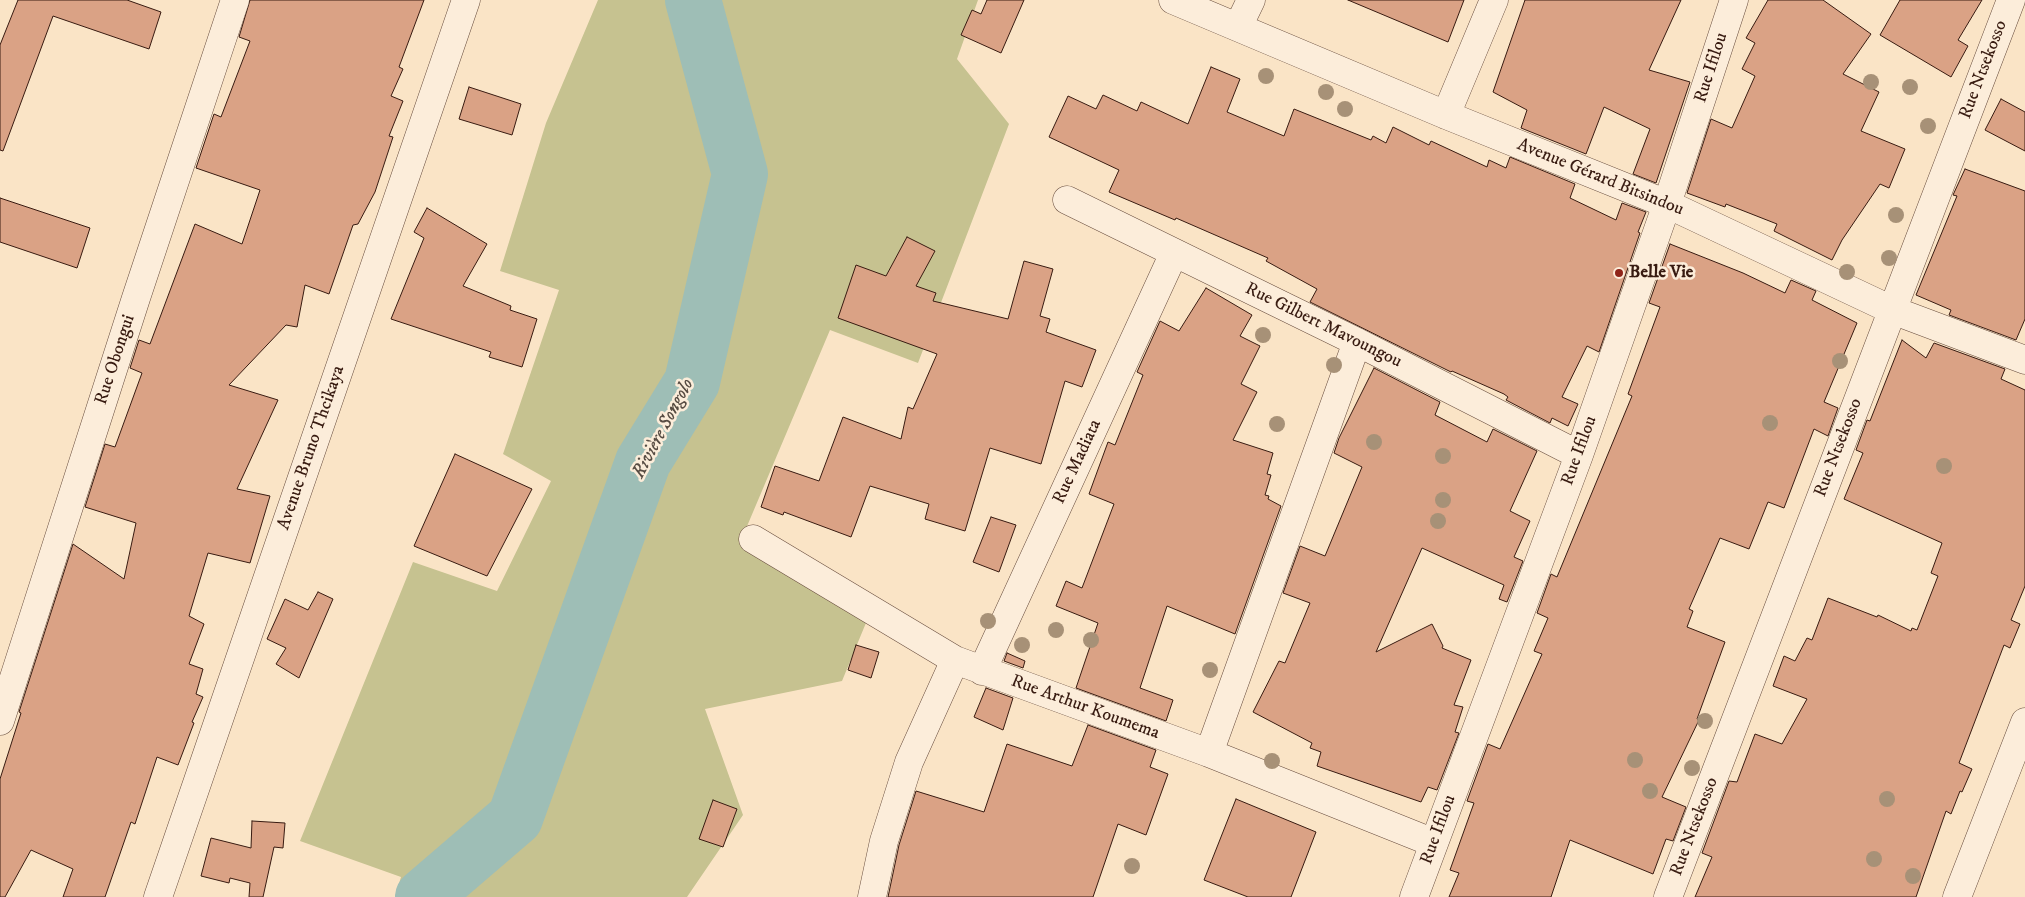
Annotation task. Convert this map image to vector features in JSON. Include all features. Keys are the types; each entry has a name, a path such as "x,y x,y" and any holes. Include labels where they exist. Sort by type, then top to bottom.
{"street":[{"name":"Rue Obongui","path":"0,721 136,298 235,0"},
{"name":"Avenue Bruno Thcikaya","path":"158,897 466,0"},
{"name":"Avenue Gérard Bitsindou","path":"1173,0 1446,116 1667,204 1892,310 2025,360"},
{"path":"1238,27 1250,0"},
{"path":"1446,116 1494,0"},
{"name":"Rue Ifilou","path":"1414,897 1579,455 1667,204 1734,0"},
{"name":"Rue Ntsekosso","path":"1668,897 2011,0"},
{"name":"Rue Gilbert Mavoungou","path":"1067,200 1357,342 1579,455"},
{"name":"Rue Madiata","path":"982,671 1174,253"},
{"path":"1210,753 1357,342"},
{"name":"Rue Arthur Koumema","path":"754,540 954,660 1210,753 1434,843"},
{"path":"872,897 884,841 909,762 954,660"},
{"path":"1957,897 2025,722"}],"shaded area":[{"path":"598,0 978,0 957,59 1009,124 918,363 830,330 745,531 875,601 842,681 705,709 743,815 687,897 395,897 401,877 300,841 413,562 497,591 551,481 503,454 559,290 500,271 546,123"}],"building":[{"path":"18,0 127,0 161,12 149,49 53,16 3,151 0,150 0,45"},
{"path":"250,0 424,0 399,67 403,69 391,96 403,101 389,136 393,137 375,192 358,224 353,225 329,294 305,285 297,327 286,325 229,385 278,400 237,489 270,496 250,563 208,553 189,616 204,624 189,664 203,669 196,694 203,697 192,722 194,723 178,765 157,757 135,824 131,822 105,897 63,897 73,869 31,850 5,897 0,897 0,779 21,713 19,712 73,544 124,579 136,523 85,507 105,444 115,447 142,373 130,368 139,340 150,344 195,224 242,244 260,190 196,168 214,114 221,117 250,41 239,37"},
{"path":"987,0 1024,0 1001,53 961,35 972,10 981,14"},
{"path":"1348,0 1464,0 1448,42"},
{"path":"1525,0 1681,0 1649,70 1690,82 1656,183 1633,174 1650,129 1604,107 1586,154 1521,128 1527,110 1493,92"},
{"path":"1768,0 1823,0 1871,34 1843,74 1879,92 1861,131 1905,149 1889,188 1880,184 1842,240 1832,260 1774,231 1777,224 1726,204 1725,207 1687,193 1711,119 1732,128 1755,76 1742,69 1755,43 1746,38"},
{"path":"1900,0 1982,0 1958,40 1968,46 1951,77 1880,35"},
{"path":"1211,67 1240,79 1227,112 1284,136 1294,109 1371,140 1373,136 1386,143 1393,127 1429,145 1431,141 1487,167 1489,160 1506,168 1510,157 1575,184 1570,198 1616,220 1622,203 1646,212 1599,352 1587,346 1562,397 1578,404 1568,426 1552,418 1550,423 1506,400 1508,397 1504,394 1451,372 1310,302 1317,289 1266,261 1268,258 1176,218 1175,220 1109,192 1119,170 1049,137 1068,96 1096,109 1103,95 1137,111 1141,102 1188,124"},
{"path":"469,87 521,104 512,135 459,119"},
{"path":"2001,99 2025,112 2025,151 1985,130"},
{"path":"1965,169 2025,191 2025,319 2016,340 1949,315 1951,310 1916,295 1957,196 1953,195"},
{"path":"0,198 90,228 77,268 0,242"},
{"path":"427,208 487,244 463,286 511,306 510,310 537,319 522,367 489,357 491,352 391,319 424,238 414,232"},
{"path":"907,237 935,251 916,286 936,293 933,301 1008,319 1024,261 1053,269 1040,316 1050,319 1046,332 1096,350 1082,387 1065,381 1041,464 990,448 965,531 925,519 929,504 870,486 851,537 784,512 783,515 761,507 775,466 819,481 843,417 901,439 908,407 913,409 937,354 838,318 856,265 886,276"},
{"path":"1670,244 1743,273 1785,293 1791,280 1816,291 1812,300 1857,323 1824,402 1838,408 1828,436 1814,429 1784,508 1768,502 1749,549 1720,538 1689,609 1693,611 1687,627 1725,642 1697,719 1699,720 1662,797 1686,807 1673,841 1666,839 1653,874 1570,840 1551,897 1449,897 1459,873 1450,870 1474,803 1467,801 1488,744 1500,749 1542,654 1534,651 1548,618 1537,613 1551,574 1557,577 1632,396 1628,394 1660,307 1649,303"},
{"path":"1206,288 1252,315 1240,336 1260,346 1241,384 1257,392 1233,440 1273,453 1267,474 1271,475 1265,495 1269,496 1268,499 1281,506 1235,634 1167,606 1140,688 1173,700 1166,721 1076,688 1098,623 1056,606 1066,581 1082,588 1114,504 1089,494 1108,442 1115,445 1143,375 1137,372 1160,321 1179,331"},
{"path":"1902,340 1926,358 1934,343 2005,369 2001,379 2025,390 2025,586 2011,620 2020,624 2010,648 2004,645 1959,763 1972,769 1962,792 1960,791 1951,814 1946,811 1916,897 1695,897 1712,857 1702,853 1729,781 1737,782 1755,734 1782,744 1807,699 1773,686 1784,656 1795,661 1807,638 1812,640 1828,598 1877,617 1878,615 1911,631 1912,628 1917,630 1938,576 1931,573 1942,543 1844,499 1863,453 1856,450 1867,420 1870,421"},
{"path":"1374,368 1440,402 1435,415 1487,442 1493,429 1537,451 1510,511 1530,521 1514,557 1523,561 1507,602 1499,599 1504,585 1422,548 1376,652 1432,624 1443,646 1442,648 1471,660 1454,705 1463,707 1455,732 1459,733 1437,790 1428,787 1421,802 1317,766 1321,752 1310,748 1312,743 1253,712 1279,661 1285,663 1310,603 1283,593 1300,546 1325,556 1362,467 1334,453 1339,438"},
{"path":"455,454 532,489 487,576 414,546"},
{"path":"991,517 1016,525 999,572 973,562"},
{"path":"318,592 333,599 299,678 276,664 286,648 267,639 285,599 308,610"},
{"path":"856,645 879,652 871,678 848,670"},
{"path":"1007,653 1025,661 1023,668 1004,661"},
{"path":"986,688 1013,698 1003,730 974,717"},
{"path":"1088,725 1156,750 1150,767 1168,774 1146,835 1118,824 1093,897 888,897 899,845 916,791 984,812 1007,744 1072,766"},
{"path":"1236,799 1316,832 1291,897 1248,897 1204,880"},
{"path":"713,800 737,809 723,847 699,839"},
{"path":"252,821 285,823 283,848 274,847 263,897 249,897 250,883 230,878 229,883 201,876 211,838 251,848"}],"waterway":[{"name":"Rivière Songolo","path":"423,897 515,818 643,462 692,382 740,174 693,0"}],"place":[{"name":"Belle Vie","path":"1619,273"}]}
